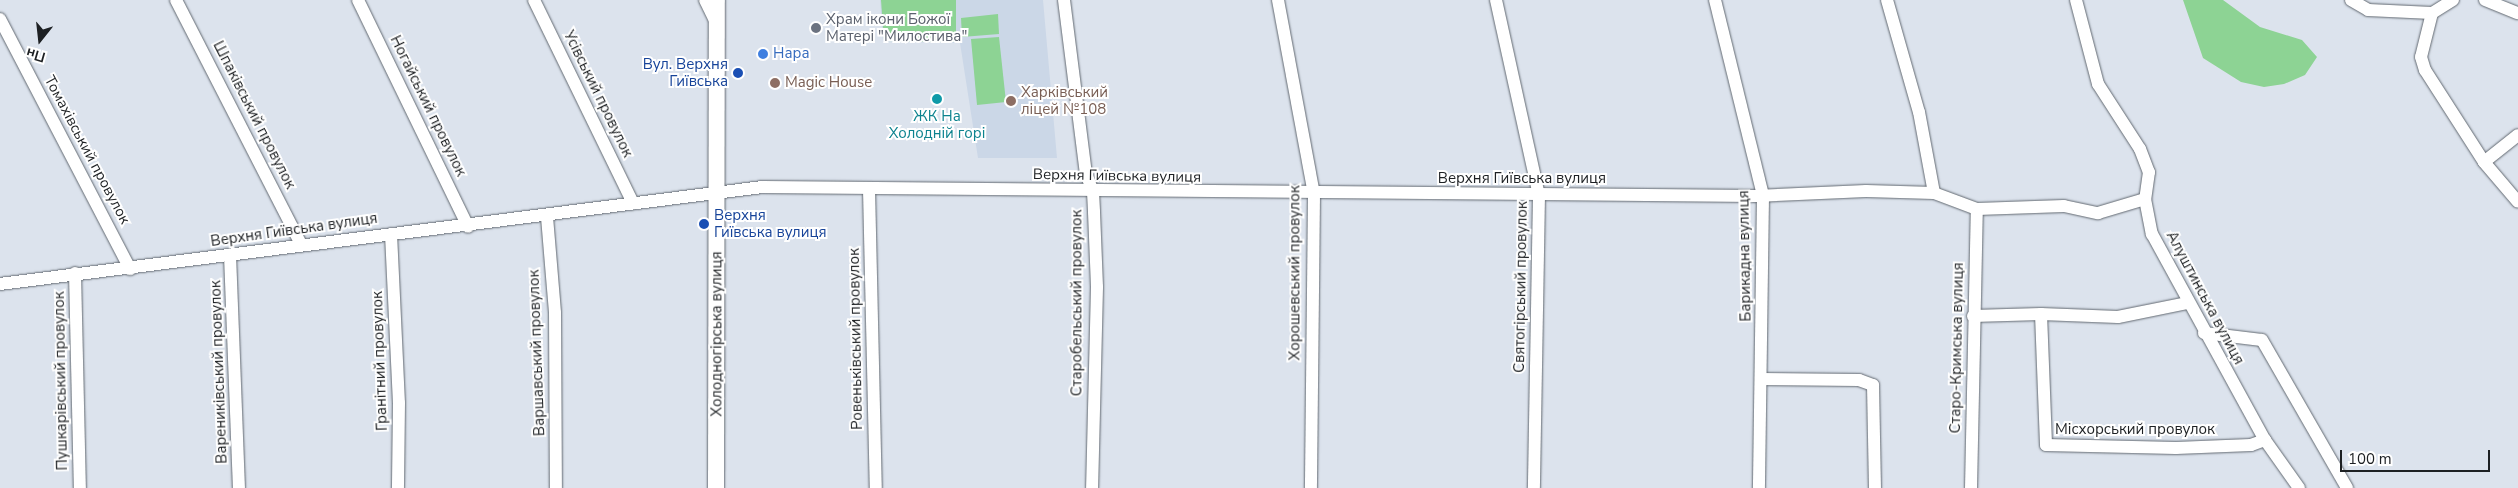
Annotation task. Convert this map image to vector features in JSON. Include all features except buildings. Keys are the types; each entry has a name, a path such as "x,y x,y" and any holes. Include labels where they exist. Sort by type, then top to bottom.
{"main road":[{"name":"Холодногірська вулиця","path":"716,488 717,0"}],"street":[{"name":"Шпаківський провулок","path":"176,0 301,244"},
{"name":"Ногайський провулок","path":"358,0 468,227"},
{"name":"Усівський провулок","path":"534,0 633,203"},
{"path":"705,0 717,26"},
{"name":"Старобельський провулок","path":"1064,0 1086,173 1093,192 1097,287 1092,488"},
{"name":"Хорошевський провулок","path":"1278,0 1314,194 1311,488"},
{"name":"Святогірський провулок","path":"1496,0 1539,196 1534,488"},
{"name":"Барикадна вулиця","path":"1716,0 1763,196 1759,488"},
{"path":"1887,0 1919,112 1934,193"},
{"name":"Алуштинська вулиця","path":"2076,0 2098,84 2140,149 2149,172 2145,199 2152,234 2187,303 2265,440 2299,488"},
{"path":"2352,0 2368,10 2432,13 2453,0"},
{"path":"2485,0 2518,13"},
{"path":"2432,13 2421,57 2425,70 2484,162 2518,202"},
{"name":"Томахівський провулок","path":"0,19 130,269"},
{"path":"2484,162 2518,135"},
{"name":"Верхня Гиївська вулиця","path":"0,284 75,273 130,269 301,244 468,227 633,203 763,187 1539,196 1763,196 1866,191 1934,193 1977,209 2064,206 2098,213 2145,199"},
{"name":"Ровеньківський провулок","path":"870,189 876,488"},
{"name":"Старо-Кримська вулиця","path":"1971,488 1973,316 1977,209"},
{"name":"Варшавський провулок","path":"547,216 554,313 556,488"},
{"name":"Гранітний провулок","path":"391,234 399,403 398,488"},
{"name":"Варениківський провулок","path":"230,255 239,488"},
{"name":"Пушкарівський провулок","path":"75,273 80,488"},
{"path":"1973,316 2041,314 2118,317 2187,303"},
{"name":"Місхорський провулок","path":"2041,314 2046,445 2176,448 2251,445 2265,440"},
{"path":"2204,333 2262,340 2347,488"},
{"path":"1761,379 1860,380 1873,385 1875,488"}],"shaded area":[{"name":"Харківський ліцей №108","path":"880,0 1043,0 1057,158 978,158 960,43 883,42"}],"green space":[{"path":"881,0 956,0 956,42 884,41"},
{"path":"2183,0 2223,0 2260,27 2302,40 2317,57 2305,75 2284,84 2264,87 2241,82 2203,58"},
{"path":"998,14 999,34 962,37 961,18"},
{"path":"999,37 1006,102 977,105 971,39"}],"place":[{"name":"Храм ікони Божої Матері \"Милостива\"","path":"816,28"},
{"name":"Нара","path":"763,54"},
{"name":"Вул. Верхня Гиївська","path":"738,73"},
{"name":"Magic House","path":"775,83"},
{"name":"ЖК На Холодній горі","path":"937,99"},
{"name":"Харківський ліцей №108","path":"1011,101"},
{"name":"Верхня Гиївська вулиця","path":"704,224"}]}
